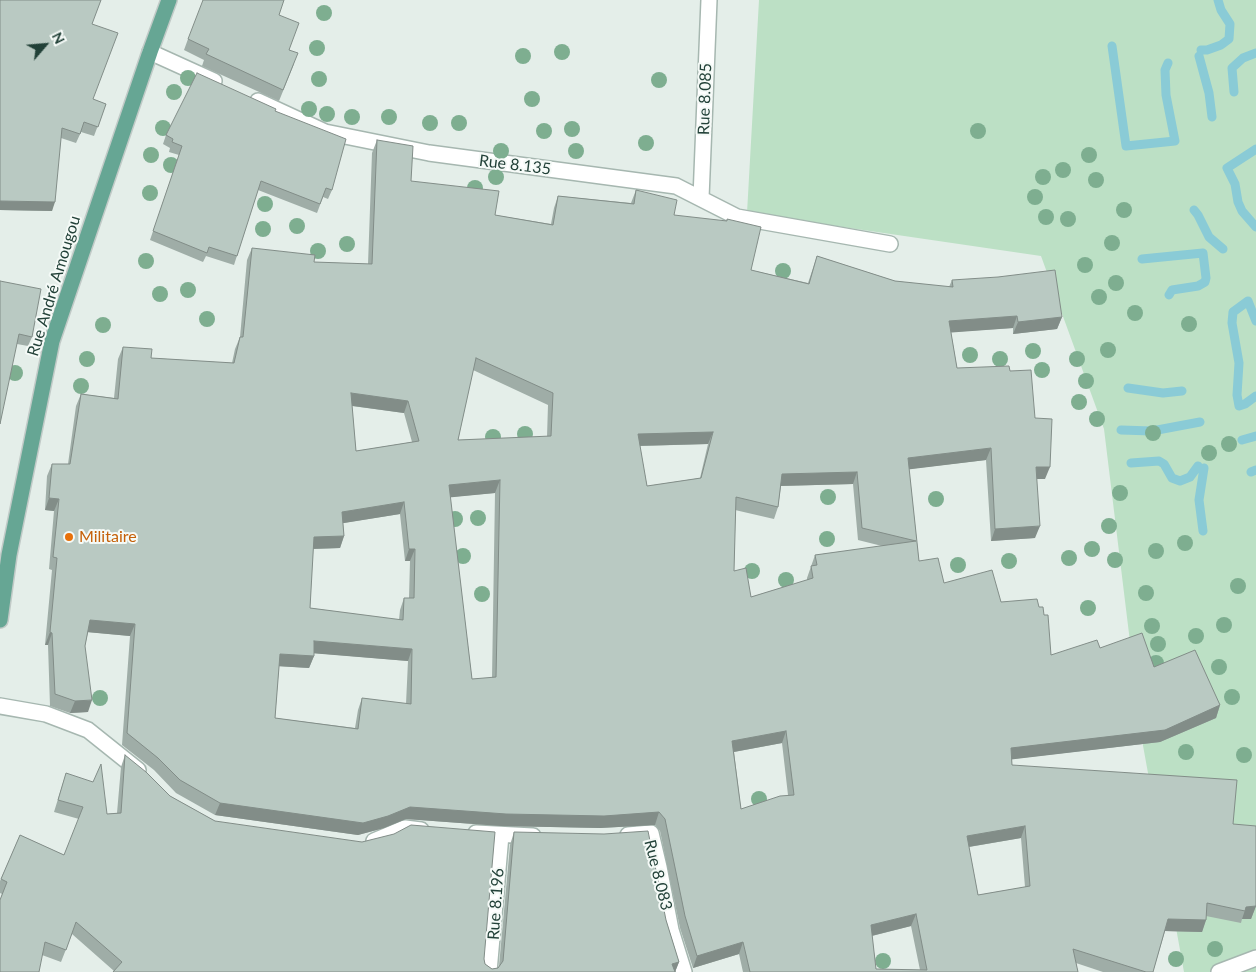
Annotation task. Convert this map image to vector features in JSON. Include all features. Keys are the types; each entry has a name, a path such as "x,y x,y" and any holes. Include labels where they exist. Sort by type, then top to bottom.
{"main road":[{"name":"Rue André Amougou","path":"0,620 9,555 52,341 169,0"}],"street":[{"name":"Rue 8.085","path":"701,198 709,0"},
{"path":"150,52 229,88"},
{"name":"Rue 8.135","path":"246,96 325,132 429,153 676,186 737,217 890,244"},
{"path":"0,706 46,714 88,730 148,778"},
{"path":"359,845 387,837 406,828 434,830"},
{"path":"463,832 550,836"},
{"name":"Rue 8.083","path":"617,836 651,833 671,930 684,972"},
{"name":"Rue 8.196","path":"490,972 501,835"},
{"path":"1219,972 1256,958"}],"green space":[{"path":"759,0 1256,0 1256,972 1184,972 1142,740 1104,429 1041,256 747,213"}],"building":[{"path":"0,0 101,0 92,24 118,33 93,99 106,104 98,127 84,122 80,134 62,128 55,202 0,201"},
{"path":"203,0 284,0 279,15 299,23 289,50 298,53 283,90 206,54 209,49 188,39"},
{"path":"197,73 276,109 275,111 346,139 332,190 326,188 320,204 261,181 237,256 209,247 207,253 153,231 182,146 172,142 173,139 166,135"},
{"path":"377,140 413,146 411,181 499,191 495,215 553,225 558,196 634,204 636,190 677,200 674,215 727,221 727,219 761,227 751,270 809,284 817,256 895,281 953,287 952,280 1055,270 1062,317 1018,322 1017,316 949,321 957,368 1009,366 1010,371 1031,370 1035,418 1052,419 1050,467 1036,467 1040,526 995,529 991,448 908,458 919,561 938,558 944,583 992,570 1001,602 1037,599 1039,607 1043,607 1044,615 1048,615 1051,655 1097,640 1100,648 1142,633 1154,667 1195,650 1220,705 1165,730 1011,748 1012,765 1237,780 1233,824 1256,826 1256,906 1246,907 1245,911 1207,903 1206,920 1168,919 1153,972 1146,972 1073,949 1078,972 750,972 743,942 697,956 685,916 665,819 659,812 604,816 506,814 410,807 363,823 220,803 180,780 158,758 127,733 135,624 90,620 85,646 92,700 75,701 55,694 52,633 50,632 57,558 53,557 59,499 49,498 52,464 70,464 81,394 118,399 123,347 152,349 151,358 234,363 240,337 243,337 252,248 315,255 314,262 372,264","holes":["476,358 553,393 551,436 458,440","351,393 408,401 419,441 356,451","713,432 701,478 647,486 638,434","857,472 862,528 916,541 815,555 817,565 811,566 813,578 751,597 746,568 734,571 736,497 778,507 782,474","500,480 496,677 472,679 449,485","404,502 409,549 415,549 414,598 404,598 403,620 310,608 314,537 344,536 342,512","314,641 412,649 411,704 362,698 358,729 275,718 280,654 314,656","786,731 794,795 780,796 741,809 732,741","1025,826 1030,886 978,895 967,836","916,914 927,970 876,969 871,925"]},
{"path":"0,281 41,289 32,337 19,334 0,424"},
{"path":"125,755 146,772 170,796 215,821 362,842 394,834 411,825 495,832 484,959 485,964 492,969 498,968 503,961 514,832 604,834 648,831 666,920 679,962 672,964 675,972 113,972 122,962 76,922 66,950 45,942 39,972 0,972 0,900 7,882 1,879 20,835 64,855 83,807 58,800 66,773 93,782 101,764 107,814 121,813"}],"waterway":[{"path":"1201,50 1221,45 1229,39 1230,24 1221,10 1218,0"},
{"path":"1112,46 1126,146 1175,141 1166,95 1165,70 1168,63"},
{"path":"1234,92 1232,68 1243,58 1256,53"},
{"path":"1199,56 1209,93 1212,117"},
{"path":"1256,149 1227,168 1235,184 1238,202 1242,211 1256,227"},
{"path":"1194,210 1209,237 1223,249"},
{"path":"1142,259 1203,253 1205,282 1198,286 1172,290 1169,295"},
{"path":"1256,321 1248,301 1233,312 1232,323 1239,363 1237,395 1239,406 1256,396"},
{"path":"1128,388 1163,393 1182,391"},
{"path":"1121,430 1152,431 1200,422"},
{"path":"1242,440 1256,436"},
{"path":"1131,463 1159,461 1164,464 1172,478 1180,481 1190,477 1198,466"},
{"path":"1203,531 1199,500 1204,468"},
{"path":"1251,472 1256,470"}],"place":[{"name":"Militaire","path":"69,537"}]}
